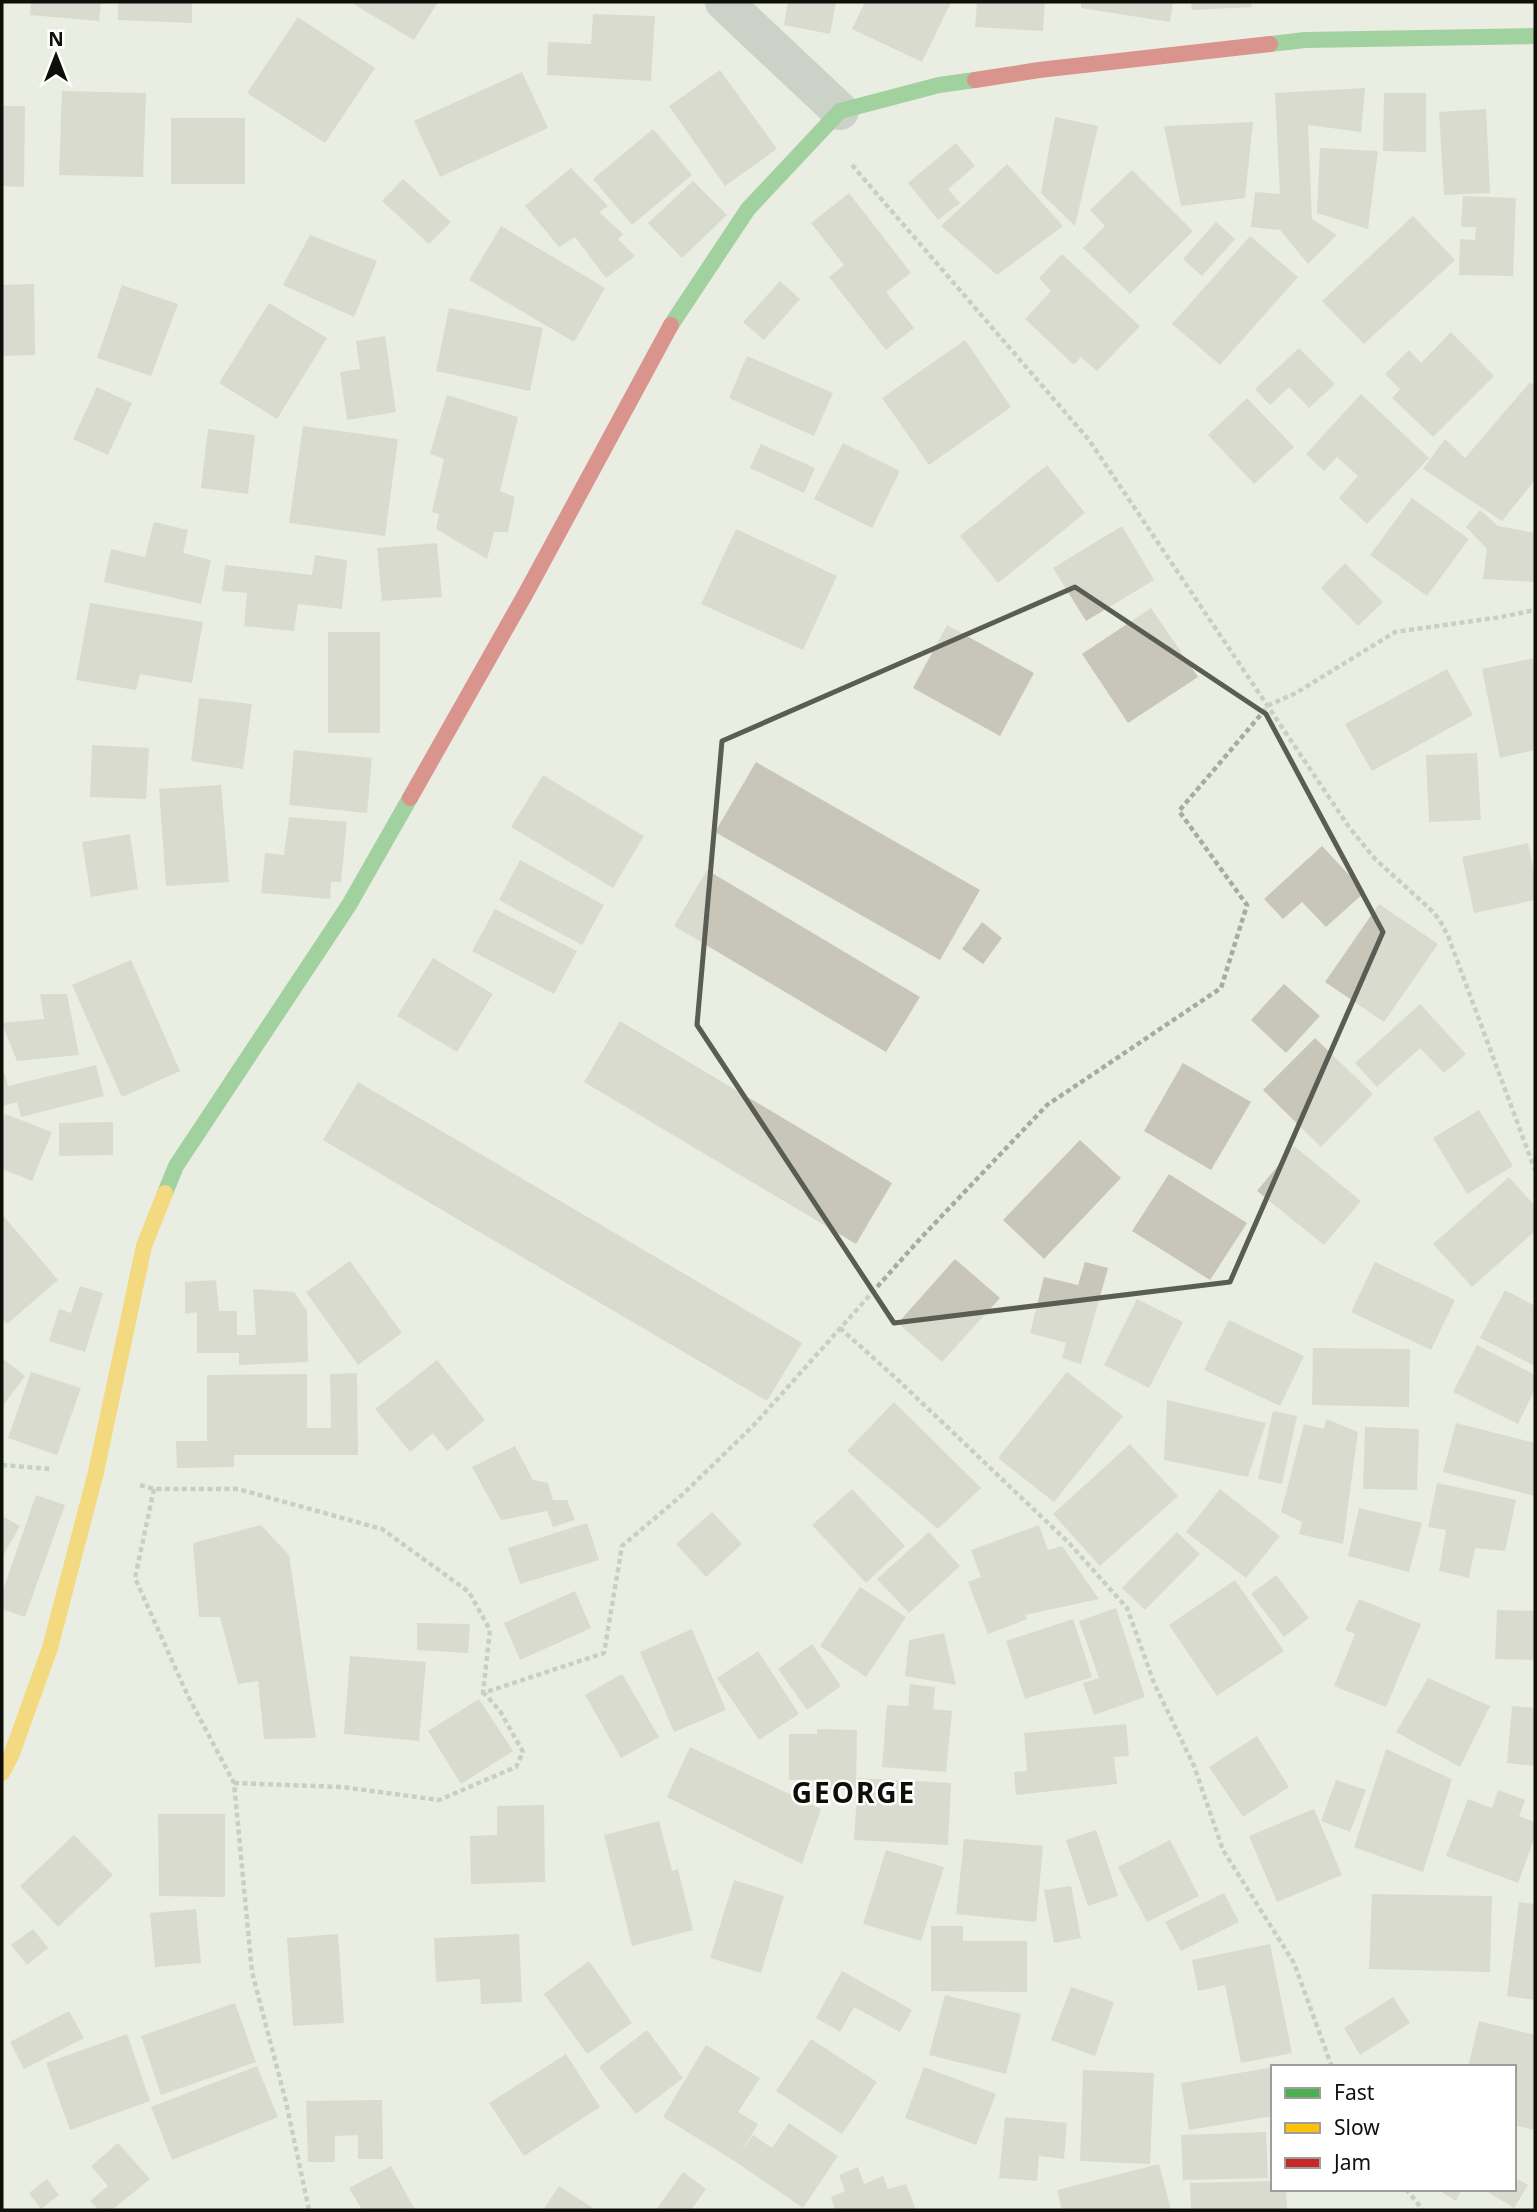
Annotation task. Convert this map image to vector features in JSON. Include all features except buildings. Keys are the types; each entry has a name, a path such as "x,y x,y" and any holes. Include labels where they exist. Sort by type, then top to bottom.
{"street":[{"path":"724,2 831,120"},
{"path":"2,1773 11,1756 50,1648 96,1472 144,1246 176,1166 349,905 526,593 670,326 748,209 831,120 939,85 1305,40 1535,36"}],"path":[{"path":"831,120 1089,440 1349,827 1375,859 1439,919 1448,936 1535,1170"},
{"path":"484,1693 604,1653 622,1546 682,1495 753,1426 919,1240 1047,1105 1221,988 1247,905 1179,811 1269,705 1296,694 1395,632 1535,610"},
{"path":"840,1328 1069,1543 1127,1608 1154,1684 1194,1766 1223,1850 1294,1963 1331,2065"},
{"path":"96,1472 154,1489 238,1489 382,1529 469,1592 490,1630 484,1693 500,1711 523,1752 516,1766 439,1800 342,1787 234,1783"},
{"path":"154,1489 135,1578 187,1695 234,1783 252,1972 286,2102 309,2210"},
{"path":"1408,2191 1423,2210"}],"highlighted area":[{"path":"1075,587 1266,714 1383,932 1230,1282 894,1323 697,1025 722,741"}],"traffic: fast":[{"path":"1270,44 1305,40 1535,36"},
{"path":"671,325 748,209 840,111 939,85 975,80"},
{"path":"165,1193 176,1166 349,905 410,798"}],"traffic: slow":[{"path":"2,1773 11,1756 50,1648 96,1472 144,1246 165,1193"}],"traffic: jam":[{"path":"975,80 1039,70 1270,44"},
{"path":"410,798 526,593 671,325"}],"district":[{"name":"GEORGE","path":"854,1793"}]}
